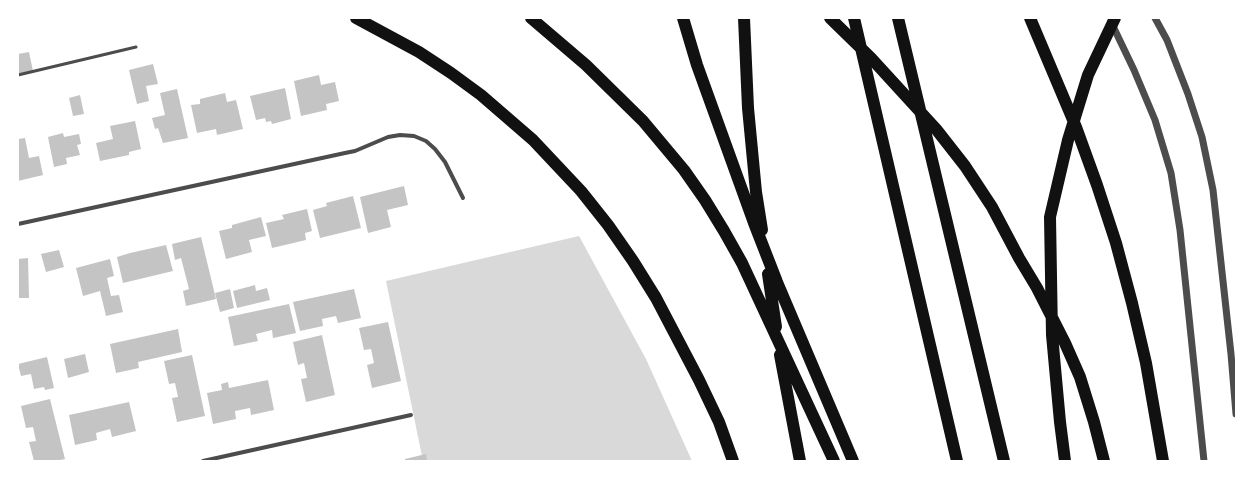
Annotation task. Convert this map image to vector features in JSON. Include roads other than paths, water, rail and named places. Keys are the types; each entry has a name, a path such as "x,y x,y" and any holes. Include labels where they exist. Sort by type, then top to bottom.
{"highway":[{"path":"356,18 419,52 451,73 480,95 533,140 581,191 608,225 656,298 719,422 733,461"},
{"path":"531,18 586,65 643,121 684,170 705,200 742,263 834,461"},
{"path":"683,18 699,73 754,223 777,282 853,461"},
{"path":"744,18 748,108 756,192 781,358 800,461"},
{"path":"830,18 936,128 965,166 992,207 1037,288 1065,343 1080,377 1104,461"},
{"path":"854,18 957,461"},
{"path":"898,18 1004,461"},
{"path":"1030,18 1076,127 1116,243 1132,302 1146,363 1164,461"},
{"path":"1065,461 1052,335 1050,217 1068,140 1088,75 1115,18"}],"street":[{"path":"1109,18 1134,70 1155,120 1171,173 1180,230 1204,461"},
{"path":"1155,18 1167,40 1188,94 1202,137 1213,190 1236,414"},
{"path":"18,224 355,151 388,137 400,135 414,136 426,141 435,149 445,162 463,198"},
{"path":"203,461 411,415"}],"lane":[{"path":"18,75 136,47"}]}
